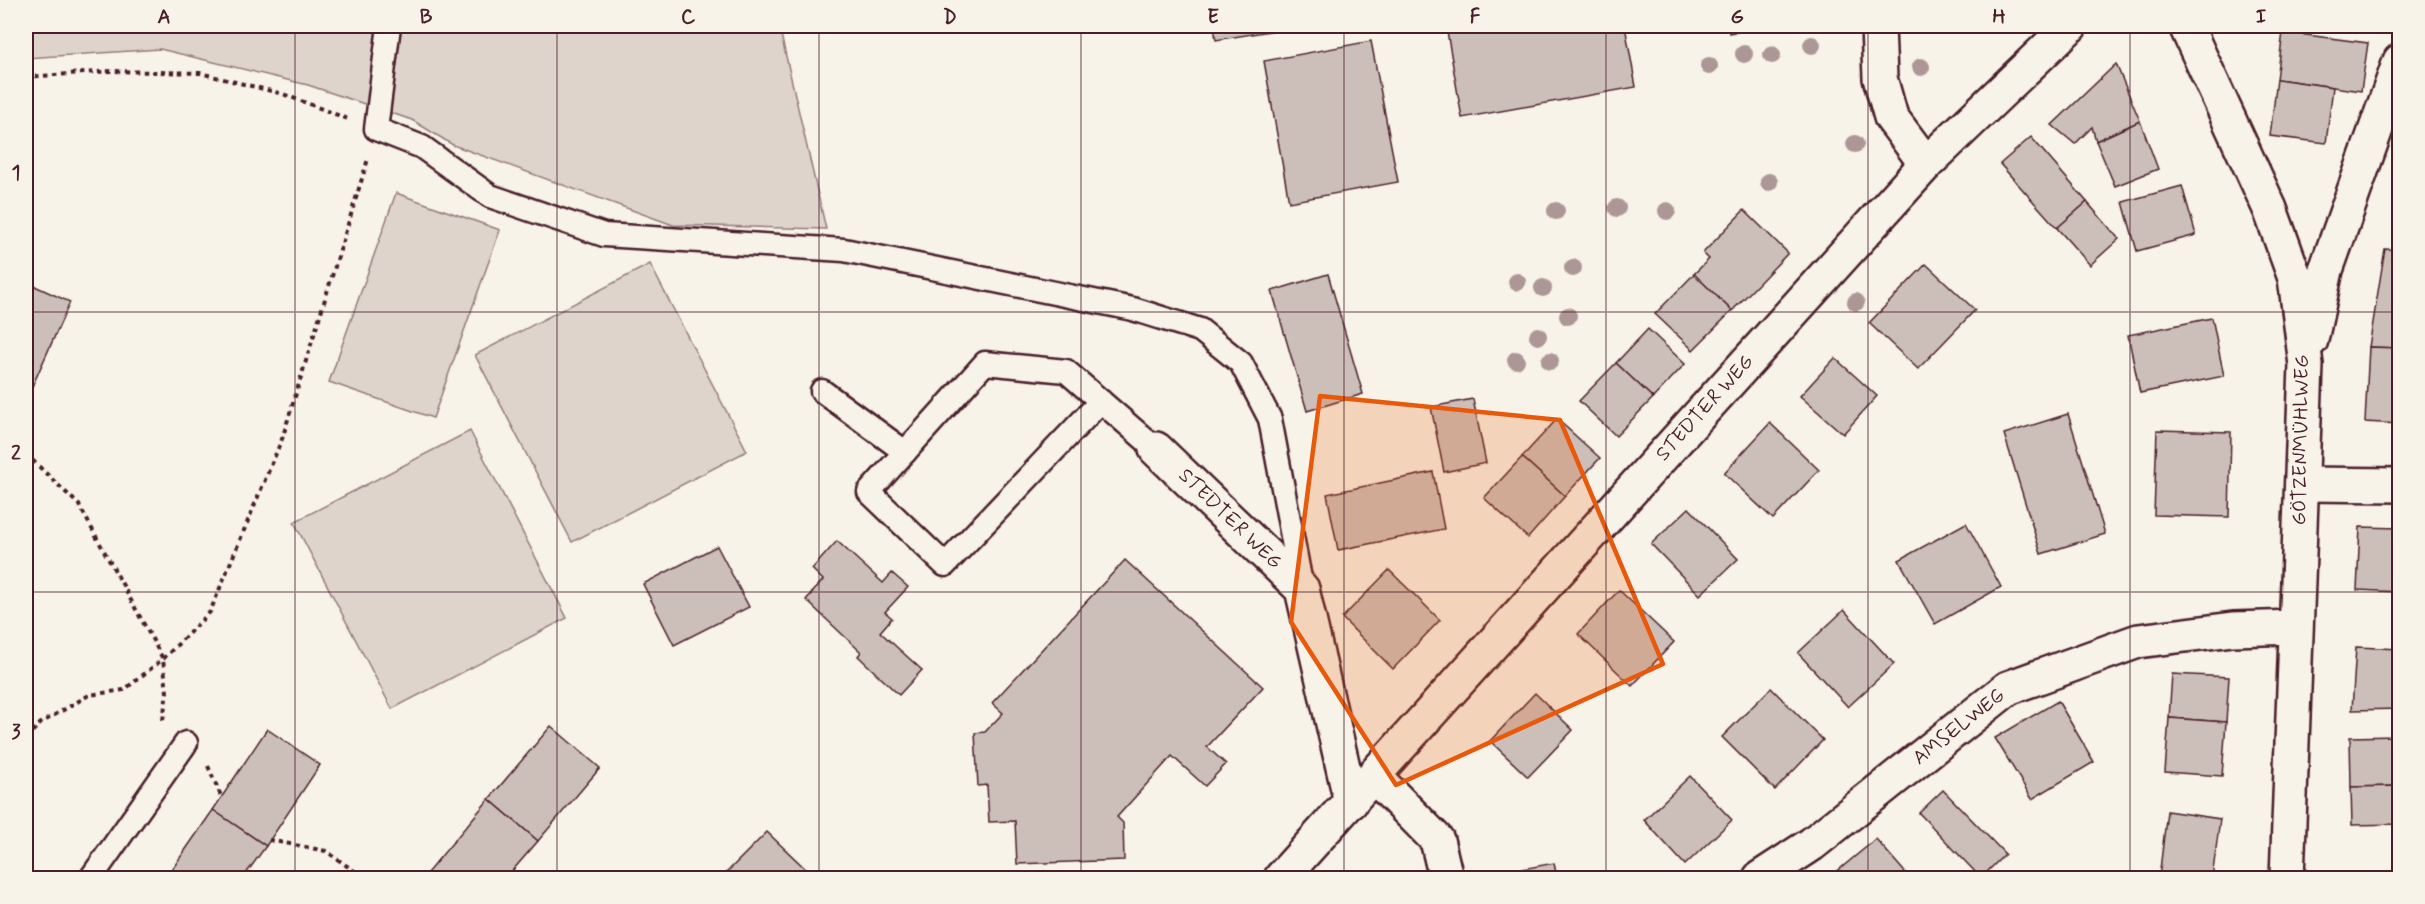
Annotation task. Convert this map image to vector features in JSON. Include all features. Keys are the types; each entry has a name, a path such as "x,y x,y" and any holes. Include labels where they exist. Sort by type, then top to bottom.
{"street":[{"path":"1878,26 1880,78 1891,117 1926,164"},
{"name":"STEDTER WEG","path":"1281,879 1926,164 2070,26"},
{"name":"GÖTZENMÜHLWEG","path":"2186,26 2270,209 2295,278 2306,365 2287,879"},
{"path":"2306,365 2326,270 2400,61"},
{"name":"STEDTER WEG","path":"1156,448 1302,589"},
{"path":"2302,484 2400,485"},
{"path":"1302,589 1351,802"},
{"name":"AMSELWEG","path":"1760,879 1812,844 2008,688 2138,641 2233,629 2295,627"},
{"path":"1374,776 1437,840 1446,879"}],"lane":[{"path":"390,26 376,129 422,147 490,196 604,235 844,250 1133,309 1200,330 1242,363 1270,419 1302,589"},
{"path":"1101,401 945,565 869,492 985,363 1066,371 1156,448"},
{"path":"822,392 905,452"},
{"path":"91,879 186,743"}],"path":[{"path":"26,77 112,71 200,74 283,94 376,129 282,439 210,612 163,659 124,690 89,695 41,723 26,738"},
{"path":"26,454 78,506 163,659 167,692 163,724"},
{"path":"269,840 326,851 364,879"}],"highlighted area":[{"path":"1320,396 1560,420 1663,664 1396,785 1291,622"}],"shaded area":[{"path":"26,26 779,26 826,229 673,225 453,145 412,120 308,85 160,49 26,58"},
{"path":"396,193 500,230 433,418 329,382"},
{"path":"650,264 747,451 572,542 475,355"},
{"path":"470,431 567,618 392,709 294,522"}],"building":[{"path":"1214,26 1300,26 1216,40"},
{"path":"1446,26 1625,26 1636,87 1462,118"},
{"path":"1728,26 1775,26 1729,33"},
{"path":"2283,32 2368,43 2361,91 2277,79"},
{"path":"1371,41 1398,182 1289,202 1264,61"},
{"path":"2116,64 2140,121 2096,141 2092,127 2075,144 2052,125"},
{"path":"2277,79 2333,87 2326,143 2270,136"},
{"path":"2140,121 2158,169 2115,186 2096,141"},
{"path":"2031,137 2087,202 2057,228 2000,164"},
{"path":"2182,186 2196,235 2137,251 2123,202"},
{"path":"2087,202 2119,239 2090,265 2057,228"},
{"path":"1744,210 1788,253 1732,311 1694,274 1709,259 1703,253"},
{"path":"2385,249 2400,250 2400,348 2369,347"},
{"path":"1926,264 1975,310 1918,369 1869,323"},
{"path":"1328,274 1363,394 1307,411 1272,291"},
{"path":"1694,274 1732,311 1693,350 1655,314"},
{"path":"26,282 70,302 31,389 26,387"},
{"path":"2212,318 2224,376 2140,393 2128,335"},
{"path":"1648,329 1685,364 1653,398 1616,363"},
{"path":"2369,347 2400,348 2400,424 2365,422"},
{"path":"1835,358 1877,396 1843,434 1800,396"},
{"path":"1616,363 1653,398 1616,436 1579,401"},
{"path":"26,387 31,389 26,402"},
{"path":"1473,399 1486,463 1444,472 1431,407"},
{"path":"2068,414 2105,534 2041,554 2004,434"},
{"path":"1557,419 1600,458 1565,496 1522,457"},
{"path":"1770,423 1819,470 1773,519 1724,473"},
{"path":"2157,430 2231,432 2229,517 2154,515"},
{"path":"1522,457 1565,496 1528,538 1484,498"},
{"path":"1433,472 1444,529 1338,550 1327,494"},
{"path":"1689,508 1738,559 1700,595 1651,544"},
{"path":"1966,523 2001,587 1935,624 1899,560"},
{"path":"2360,527 2400,528 2400,592 2357,590"},
{"path":"837,541 883,583 892,573 908,587 885,612 892,618 880,632 922,670 899,695 858,656 861,652 806,600 823,580 812,569"},
{"path":"717,546 749,607 674,645 643,584"},
{"path":"1125,560 1263,687 1207,747 1226,764 1205,786 1172,756 1117,817 1123,823 1124,860 1017,864 1015,821 989,822 987,785 978,786 975,733 985,732 1003,713 992,703"},
{"path":"1389,570 1440,620 1393,669 1342,618"},
{"path":"1619,590 1674,642 1632,686 1578,634"},
{"path":"1844,610 1894,664 1848,707 1798,653"},
{"path":"2356,647 2400,649 2400,709 2352,710"},
{"path":"2172,674 2229,677 2226,722 2169,718"},
{"path":"1771,688 1823,740 1775,790 1722,737"},
{"path":"1535,693 1573,730 1528,777 1490,741"},
{"path":"2058,701 2094,762 2032,799 1995,738"},
{"path":"2169,718 2226,722 2222,776 2165,772"},
{"path":"551,726 600,768 538,841 489,799"},
{"path":"267,729 320,765 266,846 213,810"},
{"path":"2400,736 2400,786 2351,787 2350,737"},
{"path":"1690,776 1732,820 1685,865 1644,820"},
{"path":"2400,786 2400,824 2352,825 2351,787"},
{"path":"1943,790 2005,854 1981,878 1919,813"},
{"path":"489,799 538,841 506,878 434,878 427,873"},
{"path":"213,810 266,846 243,878 166,878"},
{"path":"2167,811 2220,819 2212,878 2159,878"},
{"path":"767,832 813,876 810,878 721,878"},
{"path":"1876,839 1910,878 1829,878"},
{"path":"1554,863 1557,878 1502,878 1501,873"}]}
